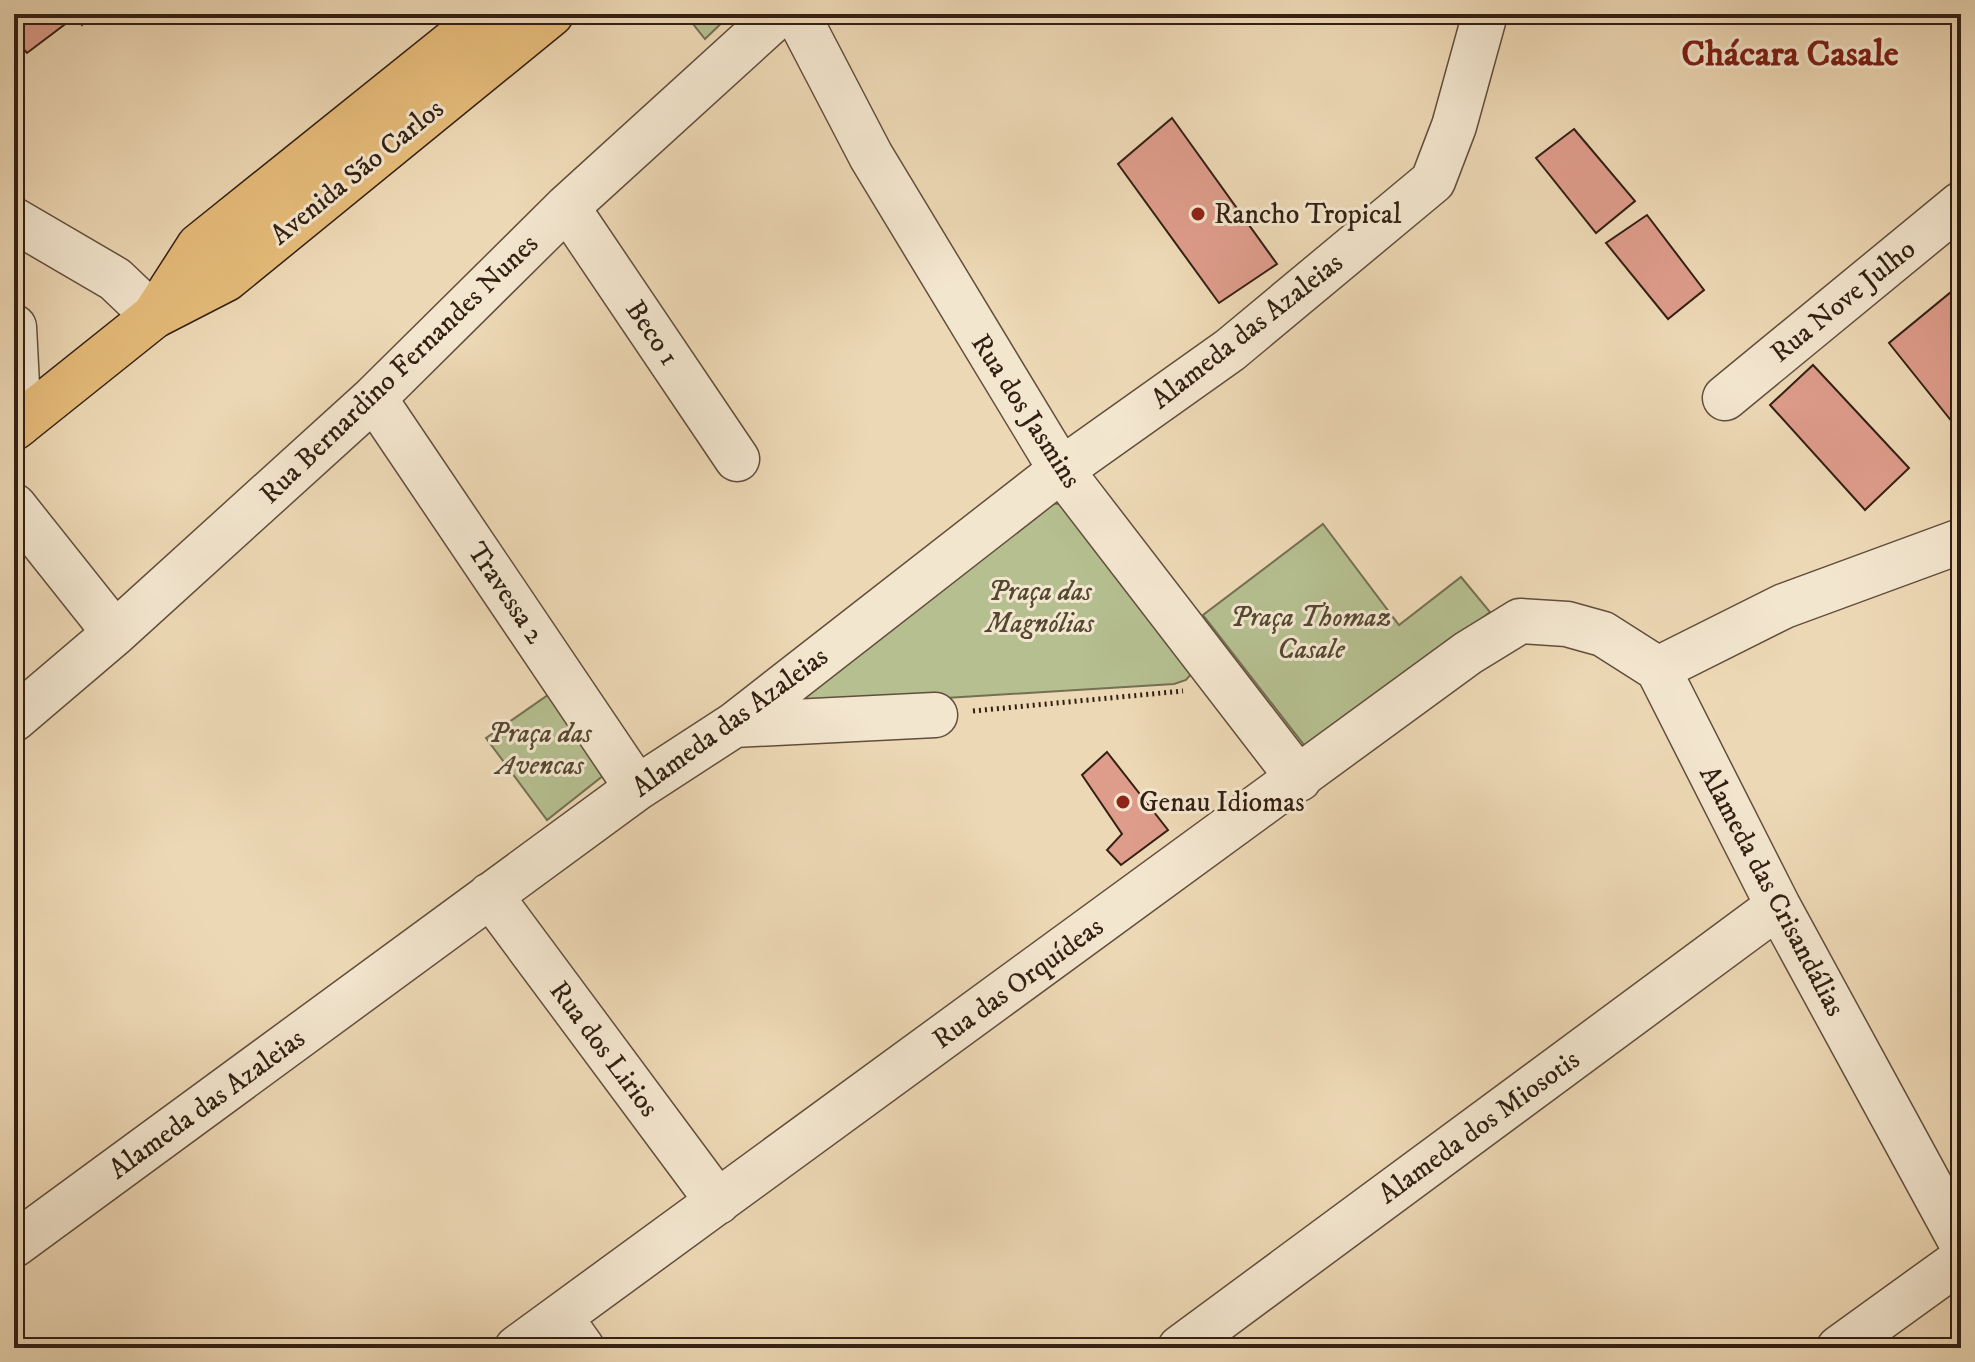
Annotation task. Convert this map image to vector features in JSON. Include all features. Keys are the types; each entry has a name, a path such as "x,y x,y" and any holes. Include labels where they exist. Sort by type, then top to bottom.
{"main road":[{"name":"Avenida São Carlos","path":"154,316 199,246 488,14"},
{"name":"Avenida São Carlos","path":"16,426 154,316 226,279 551,14"}],"street":[{"name":"Rua Bernardino Fernandes Nunes","path":"14,719 115,633 374,398 567,207 779,14"},
{"name":"Rua dos Jasmins","path":"797,14 871,156 1061,470 1299,779"},
{"name":"Alameda das Azaleias","path":"14,1245 637,788 734,725 1061,470 1230,350 1433,181 1454,126 1485,14"},
{"name":"Rua Nove Julho","path":"1725,398 1961,204"},
{"name":"Beco 1","path":"567,207 737,459"},
{"path":"14,220 115,279 154,316"},
{"path":"16,343 16,426"},
{"name":"Travessa 2","path":"374,398 637,788"},
{"path":"14,506 115,633"},
{"path":"1658,669 1784,606 1961,541"},
{"name":"Rua das Orquídeas","path":"517,1348 571,1332 718,1202 1468,653 1520,621 1567,624 1603,634 1658,669"},
{"name":"Alameda das Crisandálias","path":"1658,669 1778,906 1961,1242"},
{"path":"734,725 935,715"},
{"name":"Rua dos Lirios","path":"490,895 718,1202"},
{"name":"Alameda dos Miosotis","path":"1180,1348 1778,906"},
{"path":"1839,1348 1961,1260"}],"path":[{"path":"935,715 1227,686"}],"green space":[{"path":"685,14 731,14 705,39"},
{"name":"Praça das Magnólias","path":"1036,503 1061,504 1192,673 1186,680 1174,684 801,707 793,697"},
{"name":"Praça Thomaz Casale","path":"1323,524 1399,625 1461,577 1490,612 1311,754 1203,615"},
{"name":"Praça das Avencas","path":"548,695 604,775 547,820 486,738"}],"building":[{"path":"14,14 94,14 82,25 76,16 27,53 14,38"},
{"name":"Rancho Tropical","path":"1172,118 1277,264 1219,303 1118,164"},
{"path":"1574,129 1635,201 1596,233 1536,158"},
{"path":"1647,215 1704,290 1668,319 1606,243"},
{"path":"1951,292 1961,304 1961,433 1889,343"},
{"path":"1813,365 1909,468 1865,510 1770,405"},
{"name":"Genau Idiomas","path":"1107,752 1168,830 1121,865 1107,850 1122,834 1082,775"}],"place":[{"name":"Rancho Tropical","path":"1198,214"},
{"name":"Genau Idiomas","path":"1123,802"}],"district":[{"name":"Chácara Casale","path":"1790,54"}]}
